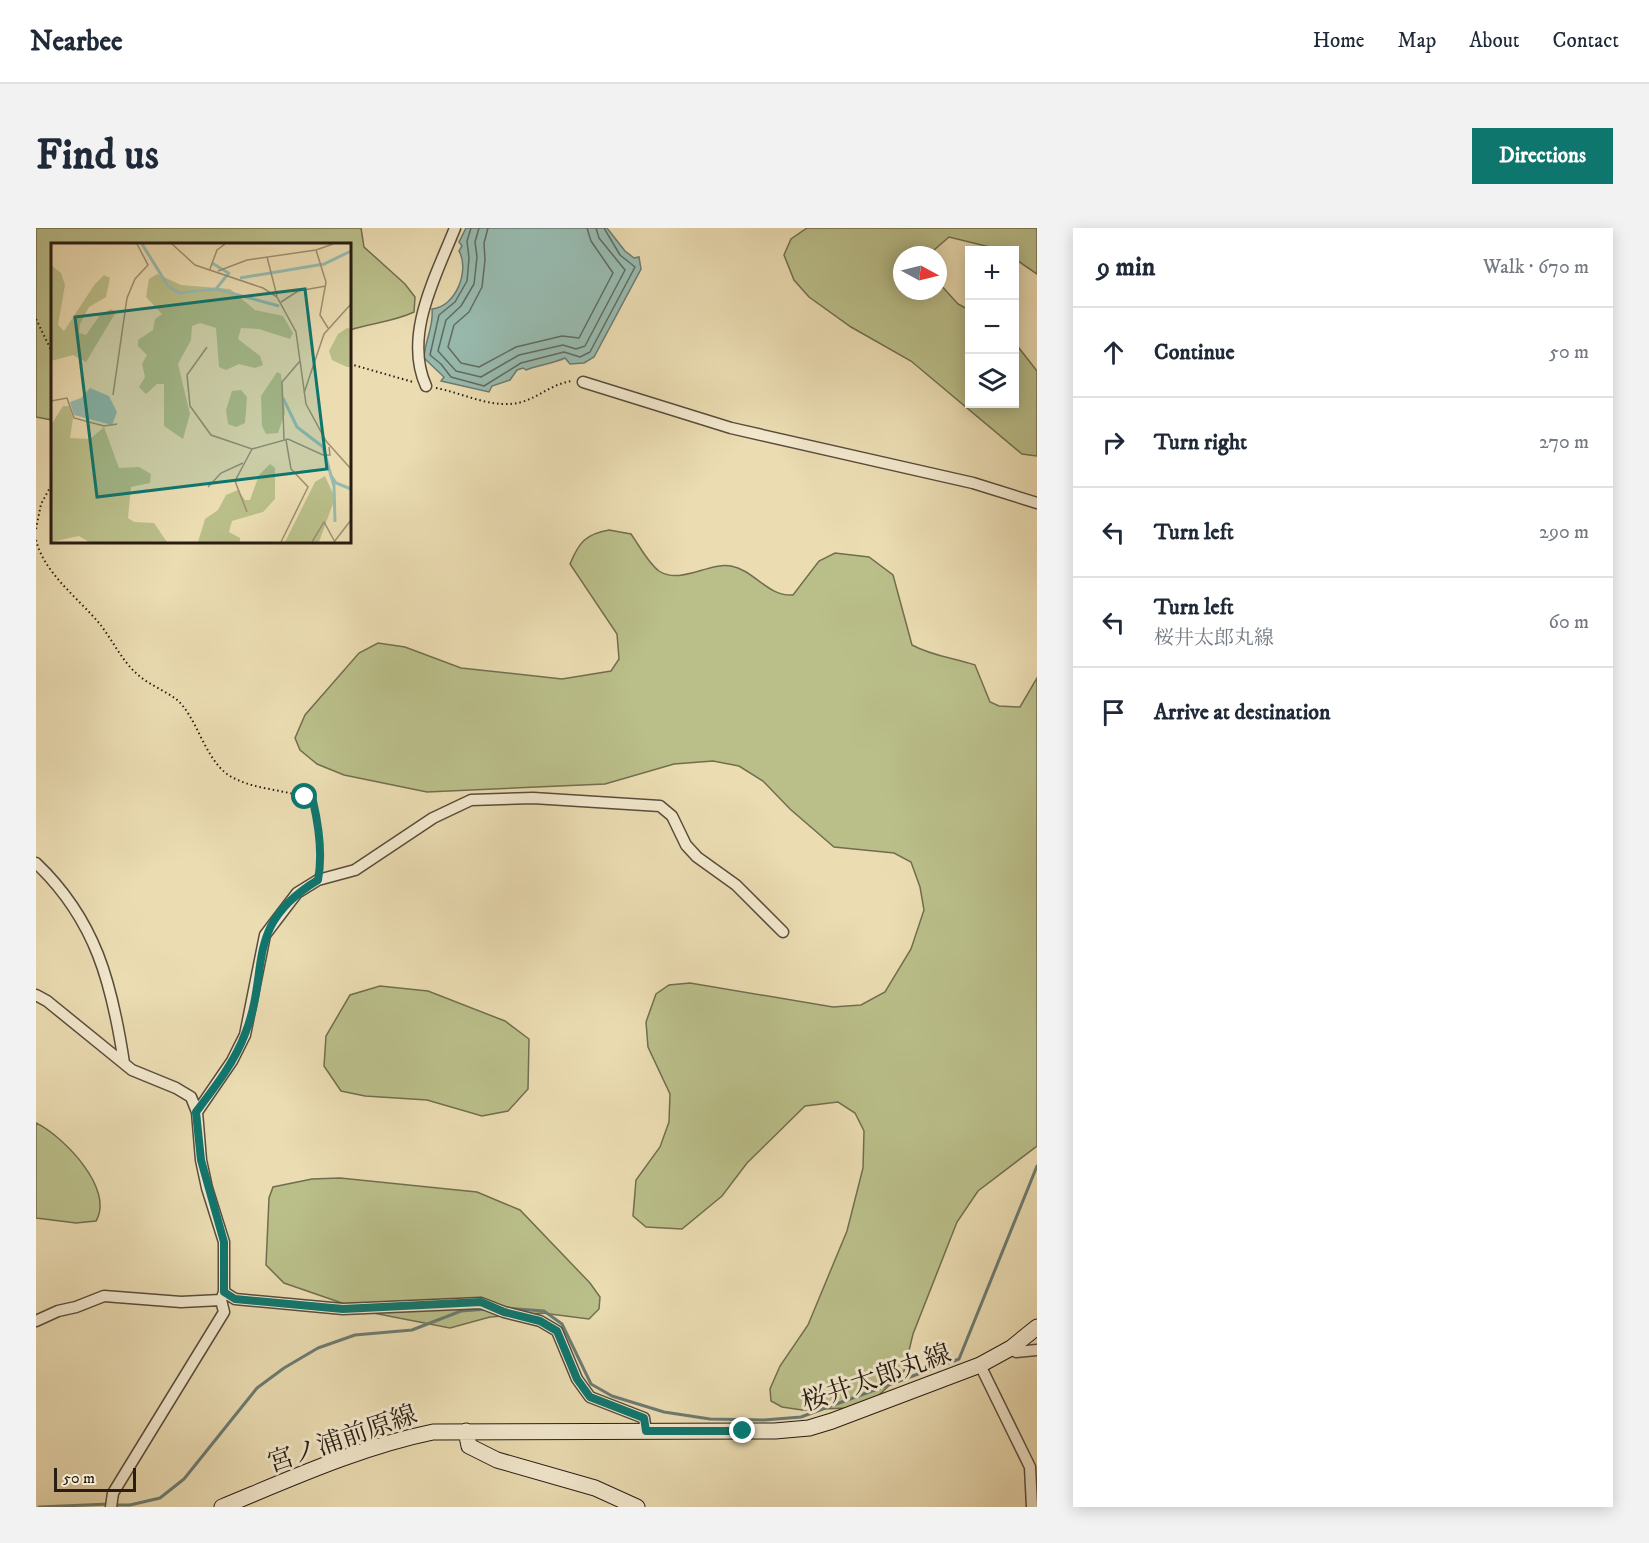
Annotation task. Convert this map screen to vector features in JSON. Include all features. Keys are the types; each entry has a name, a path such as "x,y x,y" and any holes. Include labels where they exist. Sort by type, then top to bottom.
{"main road":[{"name":"桜井太郎丸線","path":"466,1431 775,1431 809,1428 980,1365 1011,1348 1037,1327"},
{"name":"宮ノ浦前原線","path":"222,1507 307,1472 407,1437 433,1432 466,1431"},
{"path":"466,1431 469,1446 497,1460 595,1488 637,1507"}],"street":[{"path":"426,386 418,362 417,342 423,315 455,228"},
{"path":"584,382 722,426 974,483 1037,503"},
{"path":"196,1112 232,1061 245,1035 261,949 270,927 297,893 318,880 355,870 433,818 471,800 532,798 647,805 667,810 686,845 697,857 736,885 783,932"},
{"path":"36,863 68,898 96,946 108,979 124,1063"},
{"path":"36,995 47,1000 132,1070 185,1092 191,1097 196,1112 201,1160 224,1242 224,1312 113,1493 111,1507"},
{"path":"36,1321 104,1296 181,1302 223,1296 343,1309 481,1302 504,1312 540,1321 557,1331 577,1379 590,1397 644,1418 646,1431"},
{"path":"1011,1348 1016,1352 1037,1350"},
{"path":"980,1365 1030,1467 1032,1507"}],"path":[{"path":"36,320 51,350"},
{"path":"351,364 426,386 505,404 535,398 560,383 584,382"},
{"path":"36,529 41,504 51,486"},
{"path":"36,540 45,562 99,623 136,673 157,690 176,699 208,752 225,772 239,781 283,790 313,801 320,847 318,880"}],"green space":[{"path":"36,228 361,228 364,247 405,284 415,297 414,312 351,330 351,243 51,243 51,420 36,417"},
{"path":"807,228 1037,228 1037,274 1019,262 1019,246 986,246 949,237 939,246 893,246 893,300 947,300 947,292 965,308 965,406 911,361 851,327 809,297 794,280 784,255 791,239"},
{"path":"1019,348 1037,371 1037,456 1022,454 967,408 1019,408"},
{"path":"609,530 631,534 651,563 667,575 685,575 713,567 731,566 747,572 776,592 793,595 819,561 835,553 869,557 893,575 912,645 975,665 990,702 999,706 1020,707 1037,678 1037,1146 978,1191 957,1222 913,1334 904,1371 878,1396 846,1408 802,1410 782,1407 771,1401 770,1389 780,1366 808,1325 847,1231 863,1168 864,1131 855,1113 838,1102 805,1106 747,1163 722,1196 682,1229 646,1227 633,1216 636,1180 660,1147 669,1122 670,1094 648,1047 646,1022 656,994 669,985 690,983 833,1007 861,1005 885,992 911,949 924,910 920,887 911,862 894,853 834,847 790,809 763,781 739,766 713,761 674,764 605,784 427,792 344,775 317,764 300,750 295,738 305,715 359,653 378,643 405,647 461,668 562,679 611,671 619,659 617,634 570,564 584,540 594,534"},
{"path":"380,986 428,991 505,1021 529,1039 528,1089 508,1111 482,1116 427,1100 365,1096 341,1091 324,1066 326,1036 350,995"},
{"path":"36,1123 72,1151 92,1179 100,1208 96,1221 76,1223 36,1218"},
{"path":"340,1178 477,1192 520,1210 590,1283 600,1297 599,1309 589,1319 542,1313 490,1317 450,1328 368,1312 284,1283 266,1265 269,1198 273,1187 312,1179"}],"water":[{"path":"466,228 607,228 625,251 634,258 639,257 641,269 594,357 584,363 570,364 565,358 526,370 523,368 517,370 510,380 492,386 489,392 441,381 444,377 424,358 425,351 432,321 432,309 448,302 454,295 462,277 462,259 459,251 462,246 459,242"}],"waterway":[{"path":"505,1308 544,1311 562,1324 591,1384 612,1396 664,1412 710,1419 764,1420 801,1417 959,1359 1037,1166"},
{"path":"115,1505 130,1505 160,1498 184,1479 257,1388 284,1368 318,1348 355,1335 412,1330 461,1311 487,1309"},
{"path":"39,1507 109,1504"}],"route":[{"path":"305,797 313,801 317,819 320,847 318,880 297,893 270,927 261,949 250,1019 245,1035 232,1061 196,1112 201,1160 207,1188 224,1242 224,1292 235,1299 287,1302 343,1309 481,1302 504,1312 540,1321 557,1331 577,1379 590,1397 644,1418 646,1431 743,1431"}]}
